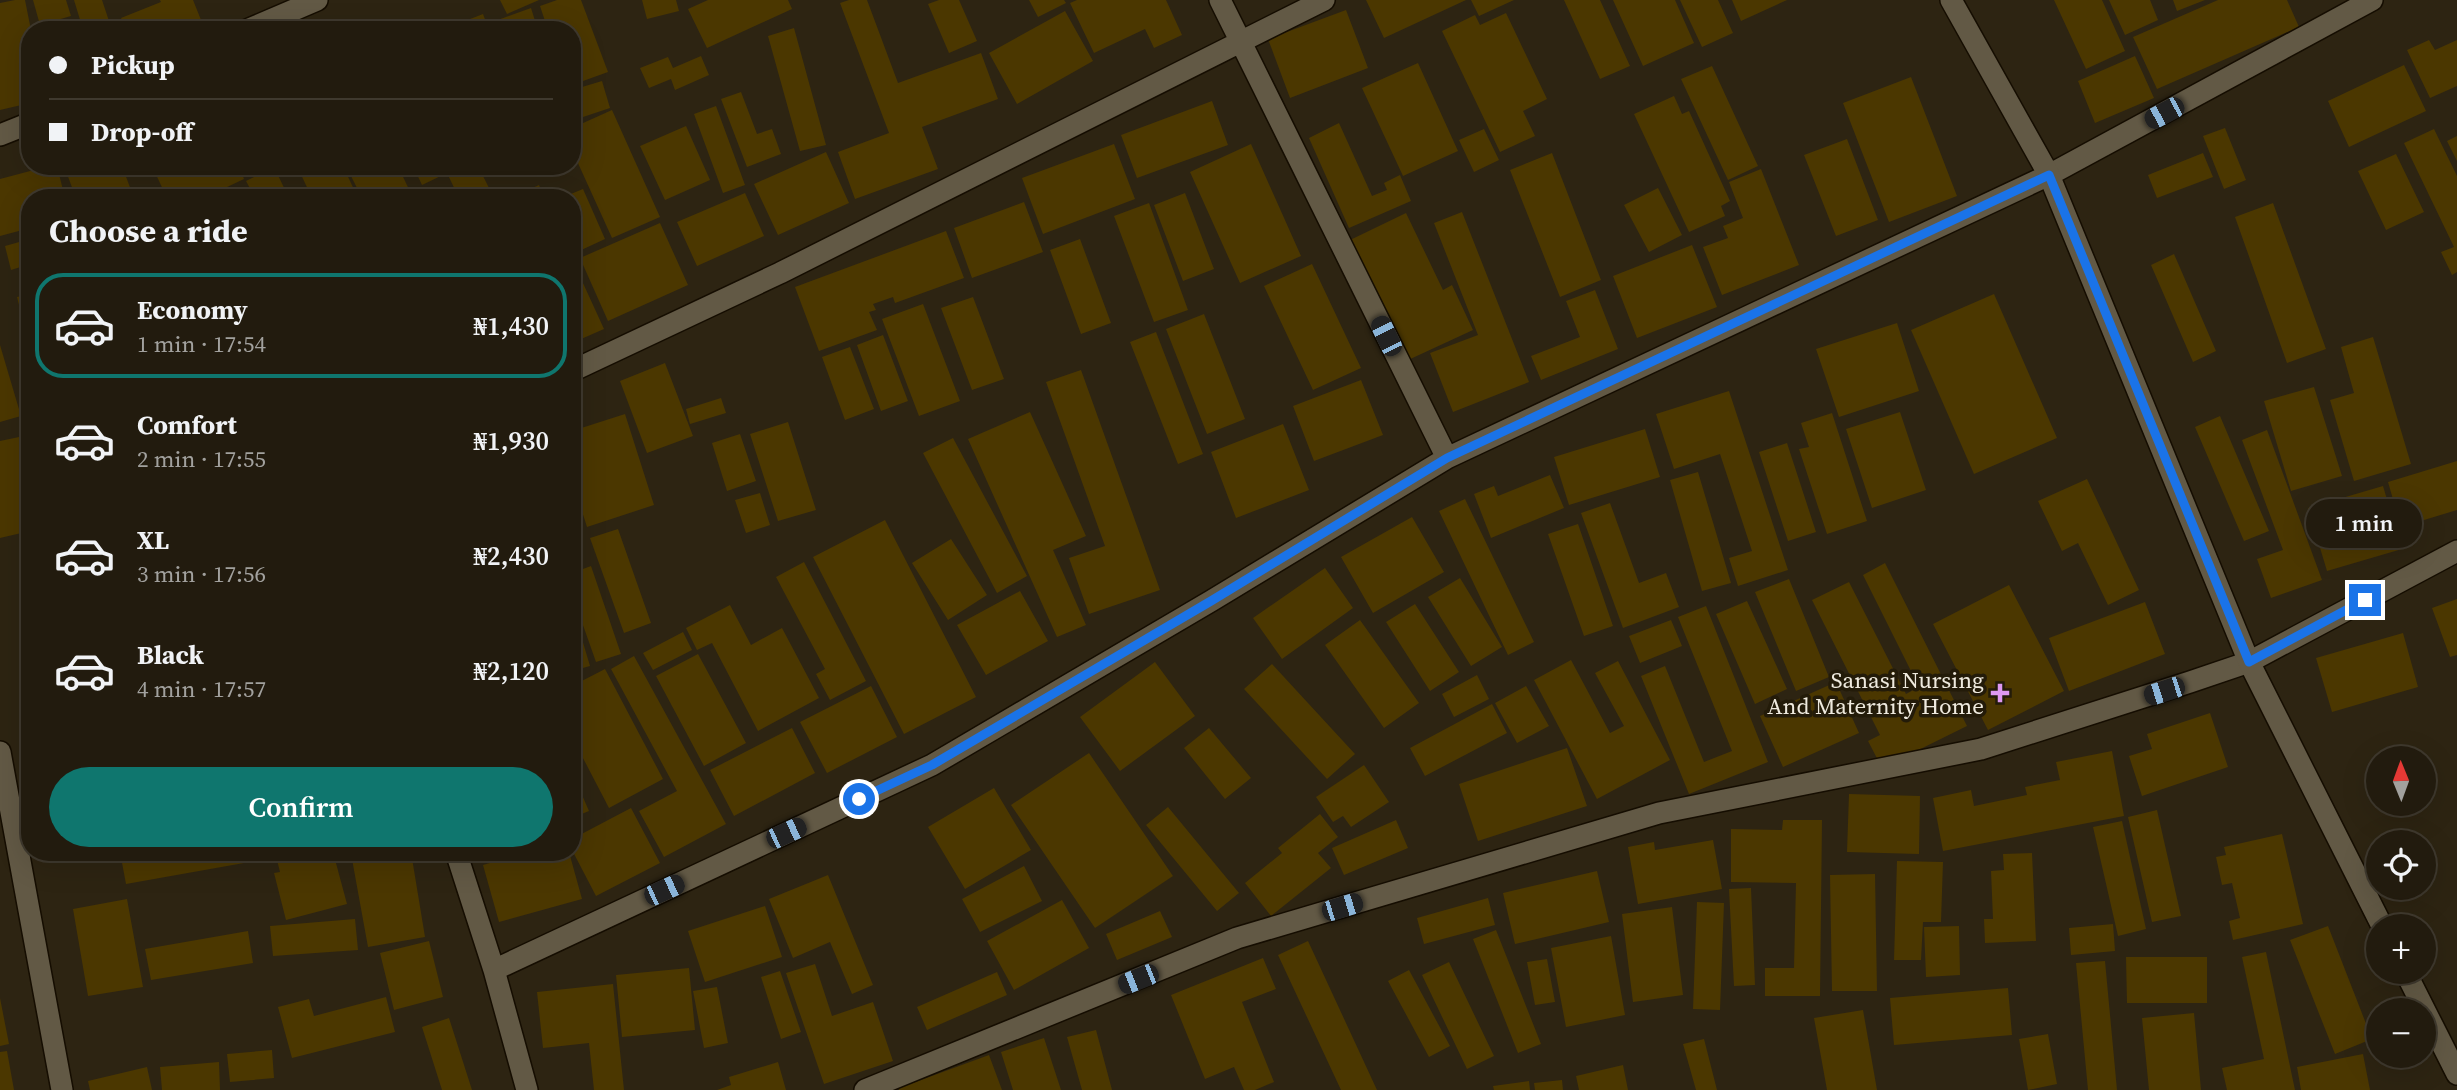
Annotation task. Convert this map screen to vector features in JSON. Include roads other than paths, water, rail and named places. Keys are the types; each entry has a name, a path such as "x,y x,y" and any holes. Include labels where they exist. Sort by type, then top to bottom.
{"street":[{"path":"268,21 317,0"},
{"path":"1220,0 1447,458"},
{"path":"581,367 779,273 1324,0"},
{"path":"1951,0 2049,175 2249,662 2376,914"},
{"path":"494,970 932,765 1447,458 2049,175 2372,0"},
{"path":"0,135 21,127"},
{"path":"865,1090 1237,938 1659,813 1980,749 2249,662 2457,551"},
{"path":"0,752 62,1090"},
{"path":"459,861 494,970 527,1090"},
{"path":"2412,984 2457,1074"}],"place":[{"name":"Sanasi Nursing And Maternity Home","path":"2000,693"}]}
